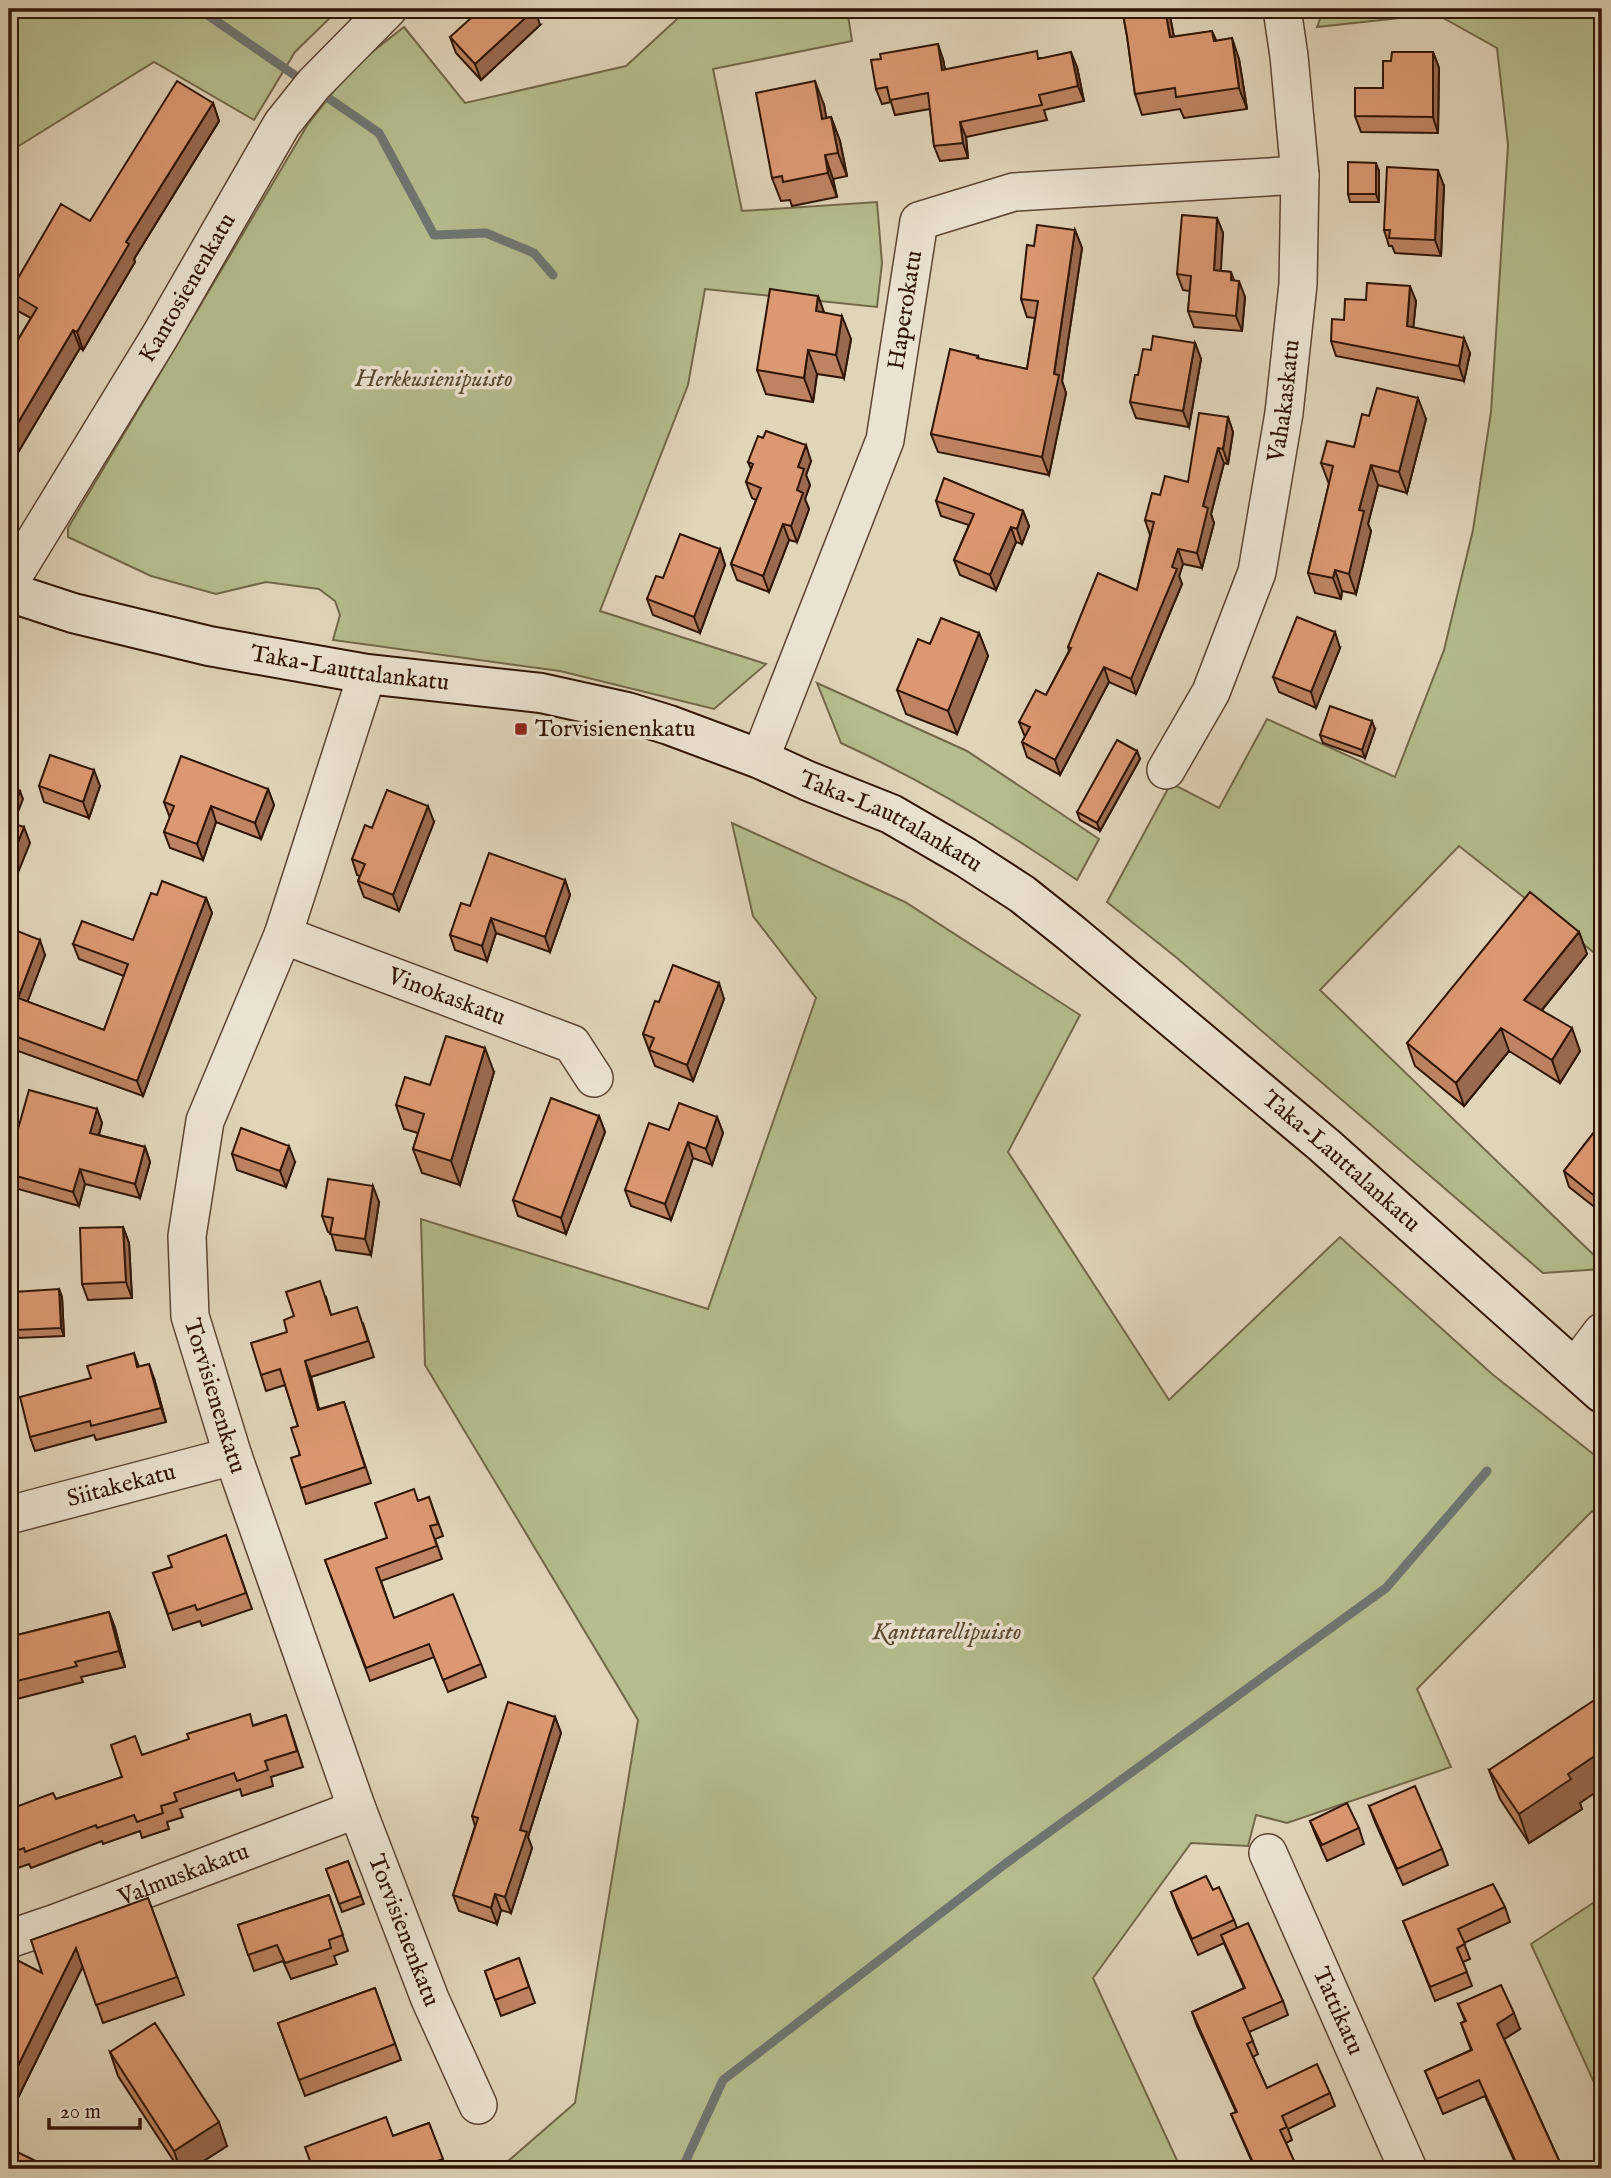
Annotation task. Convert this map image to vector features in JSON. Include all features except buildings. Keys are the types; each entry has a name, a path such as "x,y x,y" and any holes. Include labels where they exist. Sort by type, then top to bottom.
{"main road":[{"name":"Taka-Lauttalankatu","path":"9,592 73,613 209,646 367,674 541,693 648,719 760,759 891,814 965,856 1021,894 1324,1145 1588,1381"}],"street":[{"name":"Kantosienenkatu","path":"9,583 160,335 282,124 314,84 388,9"},
{"name":"Vahakaskatu","path":"1166,771 1212,692 1257,572 1284,413 1298,284 1300,175 1282,9"},
{"name":"Haperokatu","path":"760,759 885,440 919,221 1014,192 1300,175"},
{"name":"Torvisienenkatu","path":"367,674 283,935 205,1121 187,1236 190,1316 233,1456 357,1809 430,1999 478,2105"},
{"name":"Vinokaskatu","path":"283,935 572,1044 594,1078"},
{"path":"1588,1381 1602,1332"},
{"name":"Siitakekatu","path":"9,1515 233,1456"},
{"name":"Valmuskakatu","path":"9,1939 357,1809"},
{"name":"Tattikatu","path":"1268,1853 1408,2169"}],"green space":[{"path":"9,9 339,9 295,52 254,120 154,62 9,152"},
{"name":"Herkkusienipuisto","path":"688,9 847,9 852,41 713,69 742,211 877,202 882,263 877,307 705,289 688,385 600,611 766,664 714,709 560,671 333,640 340,615 335,601 319,589 266,582 216,594 151,576 68,537 68,528 308,124 353,67 404,27 465,103 626,66"},
{"path":"1324,9 1602,9 1602,959 1459,846 1320,990 1602,1263 1602,1269 1543,1273 1177,958 1107,902 1171,783 1219,808 1267,719 1395,777 1444,650 1473,530 1491,412 1508,145 1497,48 1436,14 1317,27"},
{"path":"817,683 967,751 1099,839 1077,880 962,806 841,743"},
{"name":"Kanttarellipuisto","path":"732,823 905,902 1080,1015 1008,1152 1169,1400 1340,1237 1492,1374 1602,1461 1602,1518 1592,1511 1417,1689 1451,1767 1287,1823 1256,1815 1248,1846 1191,1843 1093,1978 1181,2169 499,2169 575,2103 638,1720 425,1365 421,1219 708,1309 816,998 753,916"},
{"path":"1602,1897 1602,2100 1531,1944"}],"waterway":[{"path":"199,9 306,83"},
{"path":"318,91 379,133 434,235 486,233 534,253 553,275"},
{"path":"682,2169 723,2080 1005,1864 1386,1588 1487,1471"}],"place":[{"name":"Torvisienenkatu","path":"521,729"}]}
